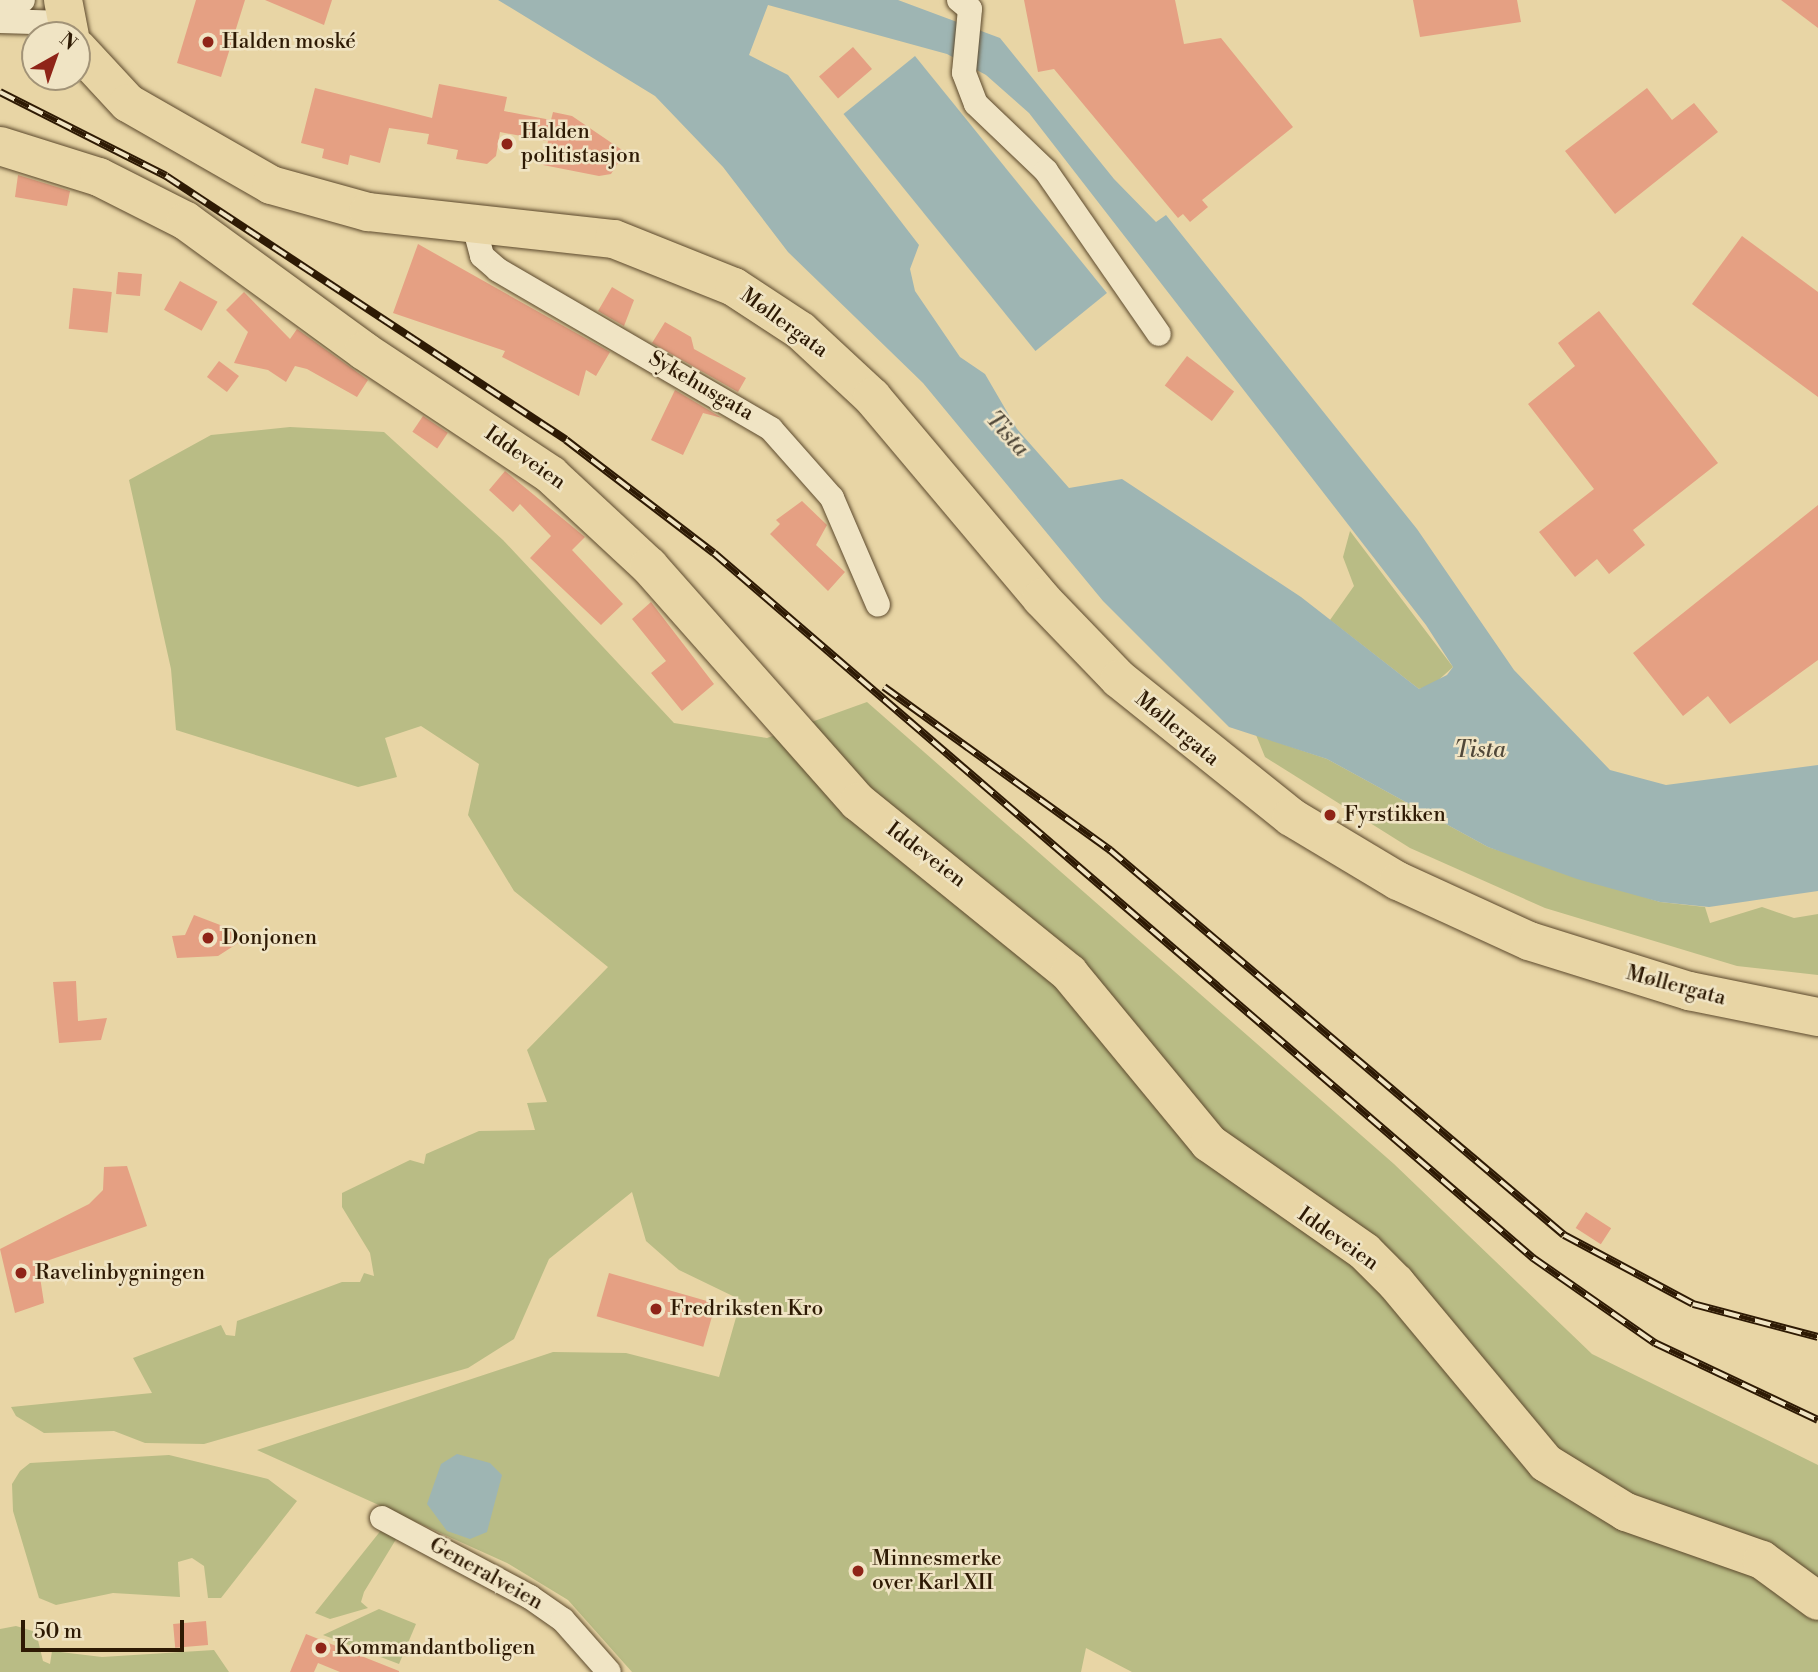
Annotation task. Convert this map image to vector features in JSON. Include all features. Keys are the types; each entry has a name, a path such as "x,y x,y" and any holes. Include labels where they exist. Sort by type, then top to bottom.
{"main road":[{"name":"Møllergata","path":"91,55 128,103 271,185 368,212 590,234 659,252 734,287 828,354 905,432 1079,640 1163,720 1291,817 1398,881 1530,941 1689,991 1818,1017"},
{"name":"Iddeveien","path":"0,146 99,177 186,221 343,337 559,481 657,575 858,802 1069,972 1209,1143 1365,1252 1396,1283 1546,1463 1626,1512 1762,1560 1818,1601"}],"street":[{"path":"0,3 23,0"},
{"path":"964,11 964,74 976,104 1046,171 1159,334"},
{"path":"0,21 21,23"},
{"name":"Sykehusgata","path":"473,222 482,256 498,270 771,429 832,498 878,605"},
{"name":"Generalveien","path":"382,1518 530,1597 563,1620 609,1672"}],"green space":[{"path":"290,427 384,432 503,540 674,723 767,738 867,702 1394,1164 1592,1354 1818,1465 1818,1672 1132,1672 1086,1648 1081,1672 632,1672 568,1600 507,1563 257,1450 553,1352 626,1353 719,1377 741,1300 679,1270 646,1241 632,1192 549,1259 514,1339 468,1368 204,1444 145,1443 114,1431 44,1433 16,1416 11,1407 152,1393 133,1358 221,1325 226,1335 235,1336 237,1321 342,1282 360,1282 364,1273 374,1276 370,1253 342,1207 342,1193 410,1160 424,1164 426,1154 479,1131 535,1130 527,1103 547,1102 527,1050 608,967 514,891 468,815 479,764 421,726 385,738 397,777 358,787 176,730 171,669 129,480 211,435"},
{"path":"1350,531 1453,667 1434,684 1419,689 1330,620 1354,586 1343,557"},
{"path":"1256,735 1327,759 1488,847 1660,902 1705,907 1710,923 1762,907 1794,918 1818,914 1818,975 1737,966 1545,908 1410,848 1265,757"},
{"path":"169,1455 268,1479 297,1501 221,1598 208,1598 204,1566 192,1558 178,1562 180,1597 113,1593 56,1605 39,1598 13,1511 12,1484 20,1471 30,1463"},
{"path":"382,1529 398,1536 364,1592 361,1602 368,1608 330,1619 315,1613"},
{"path":"379,1609 416,1624 399,1664 323,1635"},
{"path":"16,1626 36,1632 43,1661 50,1664 52,1651 102,1657 214,1650 229,1672 0,1672 0,1629"}],"water":[{"name":"Tista","path":"498,0 898,0 1000,38 1114,179 1156,222 1166,215 1417,529 1514,670 1610,770 1666,785 1818,765 1818,891 1709,907 1660,902 1577,879 1488,847 1327,759 1229,727 1103,601 923,383 788,252 723,167 655,96","holes":["768,5 947,54 986,75 1029,113 1426,625 1453,667 1447,675 1419,689 1301,597 1122,479 1069,488 1017,429 985,374 960,357 915,291 910,269 919,245 788,75 749,55"]},
{"path":"915,56 1107,293 1035,351 844,114"},
{"path":"457,1454 490,1463 502,1475 487,1532 470,1539 447,1531 427,1504 441,1464"}],"building":[{"name":"Halden moské","path":"196,0 245,0 221,77 177,63"},
{"path":"265,0 332,0 324,25"},
{"path":"1024,0 1175,0 1184,44 1221,38 1293,127 1202,200 1208,207 1190,222 1183,214 1178,218 1054,69 1038,72"},
{"path":"1413,0 1517,0 1521,22 1420,37"},
{"path":"1781,0 1818,0 1818,28"},
{"path":"853,47 872,69 838,98 819,77"},
{"path":"439,84 507,97 504,111 551,120 553,112 572,116 625,152 611,174 599,176 543,165 548,141 500,132 496,156 487,164 456,159 458,150 427,144 429,134 389,128 380,163 350,155 348,165 322,158 324,149 301,143 315,88 432,118"},
{"path":"1647,88 1672,120 1694,103 1718,132 1615,214 1565,151"},
{"path":"18,175 70,191 67,206 15,197"},
{"path":"1742,236 1818,292 1818,397 1692,304"},
{"path":"418,244 610,352 596,376 586,370 579,396 502,357 505,351 393,313"},
{"path":"118,272 142,274 140,296 116,294"},
{"path":"180,281 218,302 202,331 164,310"},
{"path":"612,287 634,300 624,326 598,311"},
{"path":"73,288 112,292 108,333 69,329"},
{"path":"244,292 290,339 297,329 368,380 357,397 307,369 295,366 286,382 268,370 234,363 248,332 226,310"},
{"path":"1599,311 1718,463 1633,530 1645,545 1609,574 1597,559 1575,577 1539,532 1594,489 1528,404 1575,366 1558,343"},
{"path":"665,322 691,337 694,349 746,378 738,392 652,343"},
{"path":"1187,356 1234,392 1212,421 1165,386"},
{"path":"219,361 239,376 227,392 207,377"},
{"path":"675,390 722,418 703,413 683,455 651,440"},
{"path":"423,416 448,433 437,449 412,432"},
{"path":"505,471 585,537 572,550 623,604 601,625 530,558 551,536 520,504 513,512 489,490"},
{"path":"802,501 827,525 816,545 845,572 828,591 770,534 780,524 776,520"},
{"path":"1818,505 1818,660 1730,724 1708,696 1683,716 1633,653"},
{"path":"651,602 714,684 682,711 651,673 666,661 632,619"},
{"name":"Donjonen","path":"194,915 249,936 218,956 177,958 172,936 185,935"},
{"path":"76,981 78,1021 107,1018 101,1040 59,1043 53,982"},
{"path":"127,1166 147,1226 38,1264 44,1303 15,1313 0,1249 89,1204 103,1190 104,1167"},
{"path":"1586,1212 1611,1228 1601,1244 1576,1228"},
{"name":"Fredriksten Kro","path":"609,1273 716,1304 703,1347 597,1316"},
{"path":"206,1621 208,1645 175,1648 173,1624"},
{"name":"Kommandantboligen","path":"306,1634 399,1672 340,1672 318,1663 314,1672 290,1672"}],"railway":[{"path":"0,92 166,176 566,440 714,553 1533,1258 1655,1343 1818,1420"},
{"path":"884,687 1110,850 1564,1235 1693,1304 1818,1337"}],"place":[{"name":"Halden moské","path":"208,42"},
{"name":"Halden politistasjon","path":"507,144"},
{"name":"Fyrstikken","path":"1330,815"},
{"name":"Donjonen","path":"208,938"},
{"name":"Ravelinbygningen","path":"21,1273"},
{"name":"Fredriksten Kro","path":"656,1309"},
{"name":"Minnesmerke over Karl XII","path":"858,1571"},
{"name":"Kommandantboligen","path":"321,1648"}]}
